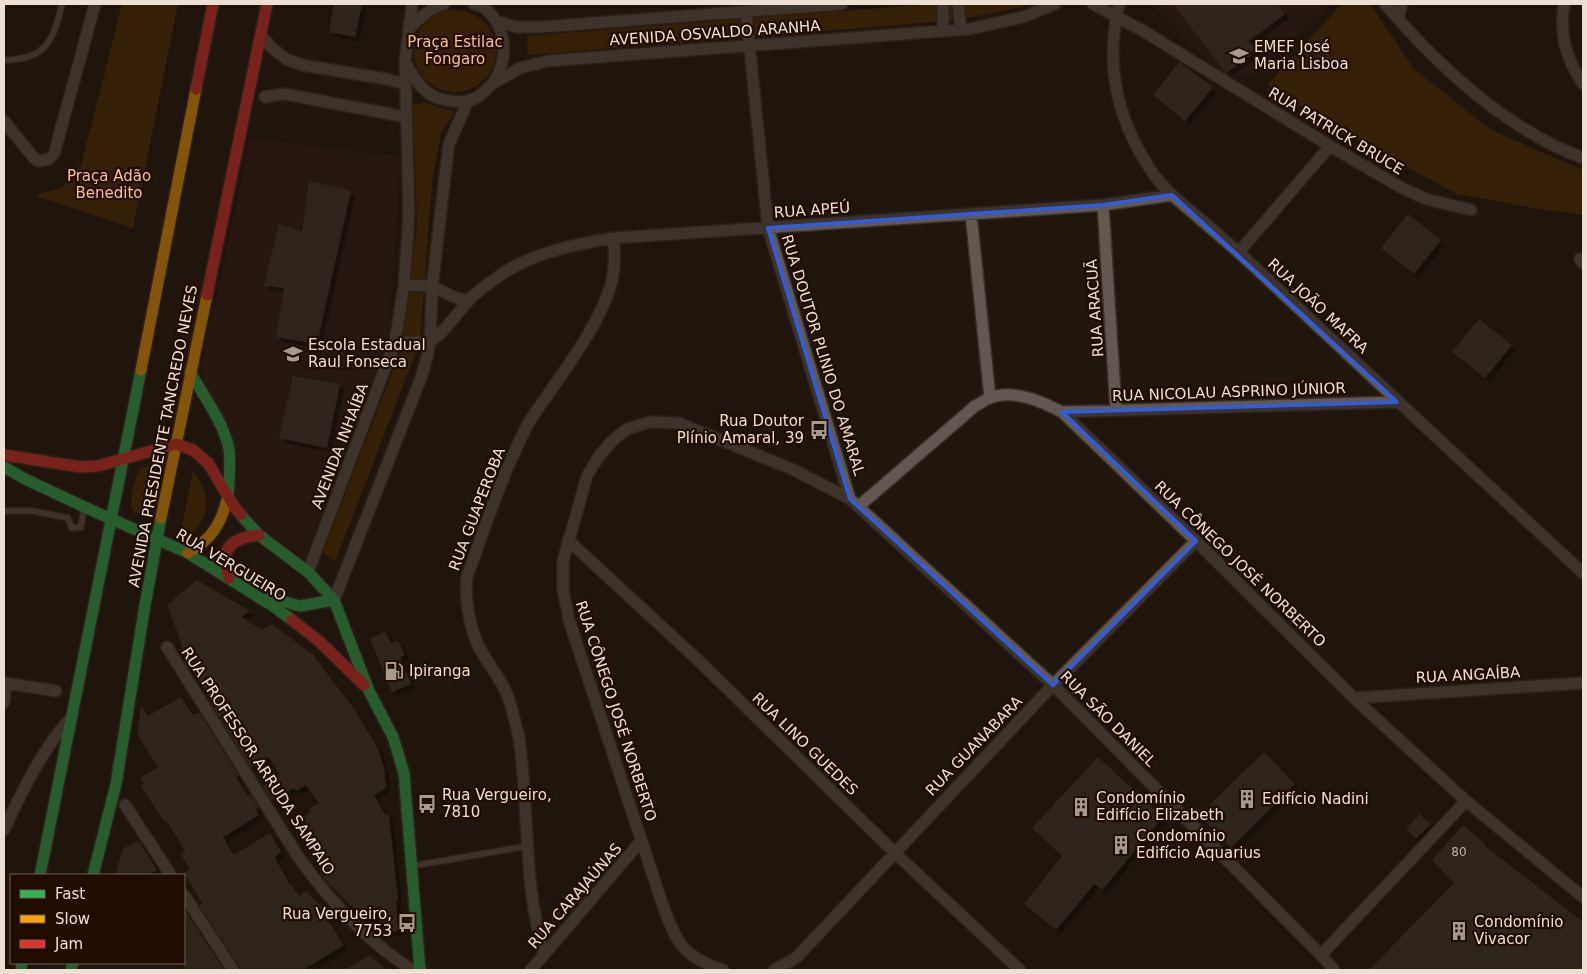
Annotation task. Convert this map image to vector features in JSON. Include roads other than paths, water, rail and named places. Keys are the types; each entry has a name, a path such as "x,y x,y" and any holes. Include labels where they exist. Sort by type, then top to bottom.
{"main road":[{"path":"40,874 124,460 213,4"},
{"name":"AVENIDA PRESIDENTE TANCREDO NEVES","path":"93,874 116,784 157,539 267,4"},
{"path":"188,553 206,542 224,517 228,496 230,466 228,446 220,426 190,372"},
{"path":"4,455 81,467 98,466 176,444"},
{"name":"RUA VERGUEIRO","path":"176,444 193,450 201,456 208,463 235,508 259,535 308,572 334,600 369,691 393,737 404,774 420,970"},
{"name":"RUA VERGUEIRO","path":"4,467 25,479 188,553 246,588 319,640 369,691"},
{"path":"229,578 225,558 231,545 238,539 259,535"},
{"path":"246,588 280,601 300,606 334,600"}],"street":[{"path":"4,121 38,161 49,159 54,154 95,4"},
{"path":"412,4 405,61 413,77 424,90 440,100 468,102"},
{"path":"409,29 421,16 440,4"},
{"name":"AVENIDA OSVALDO ARANHA","path":"496,21 517,27 541,27 842,4"},
{"path":"942,4 943,31"},
{"path":"958,4 961,30"},
{"name":"AVENIDA OSVALDO ARANHA","path":"494,82 520,68 547,61 961,30 996,24 1054,4"},
{"path":"1093,4 1116,17"},
{"name":"RUA JOÃO MAFRA","path":"1119,4 1112,48 1114,81 1124,119 1151,171 1172,195 1239,252 1397,402 1583,573"},
{"path":"1385,4 1436,59 1478,96 1527,131 1583,158"},
{"path":"1398,19 1402,4"},
{"path":"1564,4 1562,29 1564,46 1573,69 1583,84"},
{"path":"334,600 428,357 432,288 450,144 468,102 494,82 502,64 504,47 501,34 496,21 480,5"},
{"name":"RUA DOUTOR PLINIO DO AMARAL","path":"746,11 768,228 854,503"},
{"name":"RUA PATRICK BRUCE","path":"1116,17 1145,32 1400,187 1426,199 1471,210"},
{"path":"261,35 272,48 286,58 302,65 406,84"},
{"name":"AVENIDA INHAÍBA","path":"308,572 395,342 404,285 409,215 405,61"},
{"path":"265,97 282,94 406,117"},
{"path":"1239,252 1330,146"},
{"name":"RUA APEÚ","path":"430,341 449,325 469,300 506,272 552,251 582,243 614,238 1103,205 1172,195"},
{"name":"RUA ARACUÃ","path":"1103,205 1116,410"},
{"path":"971,214 990,398"},
{"name":"RUA GUAPEROBA","path":"544,954 535,921 522,758 517,727 506,693 496,671 479,648 474,635 466,586 467,576 488,515 523,433 577,351 600,312 612,277 614,238"},
{"path":"404,285 432,288 461,300 469,300"},
{"path":"395,342 430,341"},
{"name":"RUA CÔNEGO JOSÉ NORBERTO","path":"641,841 565,605 562,576 563,560 587,476 599,456 614,439 627,429 650,422 679,423 794,470 854,503 975,406 990,398 1015,396 1047,404 1062,412 1196,541 1354,698 1466,801 1583,897"},
{"name":"RUA NICOLAU ASPRINO JÚNIOR","path":"1062,412 1397,402"},
{"name":"RUA SÃO DANIEL","path":"854,503 1053,685 1334,970"},
{"name":"RUA LINO GUEDES","path":"568,540 699,661 894,852 1020,970"},
{"name":"RUA GUANABARA","path":"774,970 796,958 1053,685 1196,541"},
{"name":"RUA PROFESSOR ARRUDA SAMPAIO","path":"167,647 299,858 316,882 334,904 370,938 413,970"},
{"path":"4,702 5,683 56,691"},
{"name":"RUA ANGAÍBA","path":"1354,698 1583,683"},
{"path":"4,830 37,763 52,740 71,717"},
{"path":"1321,955 1466,801"},
{"path":"125,805 170,874"},
{"path":"641,841 672,930 680,945 689,954 706,965 723,970"},
{"name":"RUA CARAJAÚNAS","path":"531,970 641,841"},
{"path":"185,897 233,970"}],"lane":[{"path":"4,60 18,60 36,54 47,44 56,27 62,4"},
{"path":"4,512 33,511 68,518 72,528 77,528 81,527 85,507"},
{"path":"412,866 528,846"}],"place":[{"name":"EMEF José Maria Lisboa","path":"1239,56"},
{"name":"Escola Estadual Raul Fonseca","path":"293,354"},
{"name":"Rua Doutor Plínio Amaral, 39","path":"819,430"},
{"name":"Ipiranga","path":"394,671"},
{"name":"Edifício Nadini","path":"1247,799"},
{"name":"Rua Vergueiro, 7810","path":"427,804"},
{"name":"Condomínio Edifício Elizabeth","path":"1081,807"},
{"name":"Condomínio Edifício Aquarius","path":"1121,845"},
{"name":"Rua Vergueiro, 7753","path":"407,923"},
{"name":"Condomínio Vivacor","path":"1459,931"}],"park label":[{"name":"Praça Estilac Fongaro","path":"455,50"},
{"name":"Praça Adão Benedito","path":"109,184"}]}
